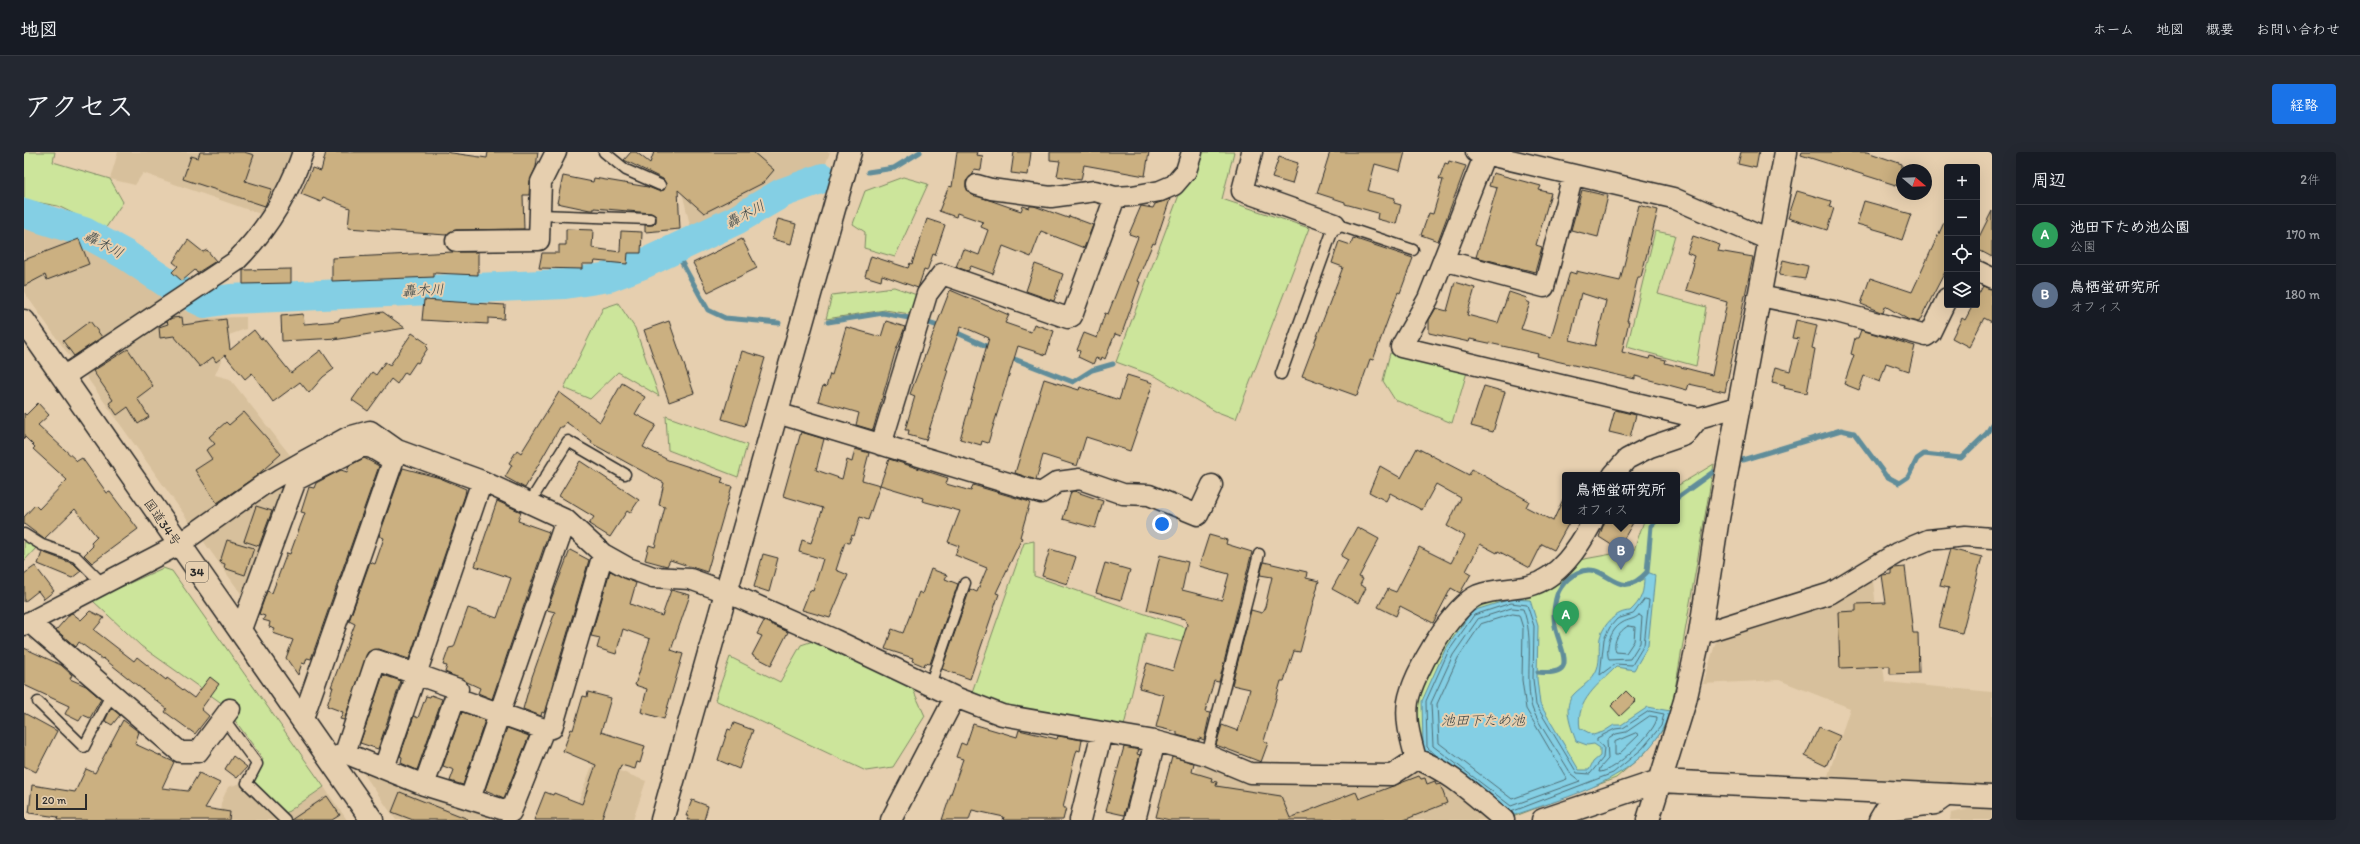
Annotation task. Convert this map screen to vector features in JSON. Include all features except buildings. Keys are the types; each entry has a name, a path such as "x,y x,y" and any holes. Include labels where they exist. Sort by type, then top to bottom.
{"main road":[{"path":"662,820 850,152"},
{"path":"1648,820 1659,781 1672,747 1685,701 1700,634 1717,524 1786,152"},
{"name":"国道34号","path":"24,322 302,721 337,756 372,820"},
{"path":"1543,820 1659,781 1992,796"}],"street":[{"path":"63,377 234,262 250,247 283,200 303,152"},
{"path":"456,241 539,240 541,182 556,152"},
{"path":"977,185 991,189 1051,197 1095,191 1116,197 1160,191 1174,185 1186,171 1192,152"},
{"path":"1252,152 1242,191 1335,224"},
{"path":"1740,406 1699,418 1401,347 1428,299 1480,153 1573,176 1673,198 1769,240"},
{"path":"1443,260 1544,287 1573,176"},
{"path":"881,445 927,294 942,274 1068,318 1072,316 1116,197"},
{"path":"1979,272 1992,278"},
{"path":"1760,296 1833,311 1926,336 1930,333 1944,304"},
{"path":"777,413 1042,493 1058,482 1080,479 1123,494 1148,495 1198,515 1212,485"},
{"path":"1615,472 1627,458 1650,447 1686,435 1699,418"},
{"path":"227,714 198,752 180,752 26,624 178,545 267,482 348,437 370,431 396,455"},
{"path":"240,632 296,480 363,446 482,481 566,520 603,554 628,568 653,577 690,579 726,592 833,639 956,696 1002,715 1155,741 1207,755 1250,773 1280,775 1392,775 1416,759"},
{"path":"302,721 396,455"},
{"path":"384,768 482,481"},
{"path":"470,799 566,520"},
{"path":"1416,759 1408,732 1408,702 1436,638 1460,607 1478,595 1528,586 1550,576 1583,540 1591,524"},
{"path":"1700,634 1831,592 1897,553 1928,540 1965,536 1992,538"},
{"path":"456,698 544,729 552,728 603,554"},
{"path":"424,785 458,689 376,660 337,756 384,768 424,785 511,812 544,729"},
{"path":"891,820 956,696"},
{"path":"1080,820 1102,732"},
{"path":"1135,820 1155,741"},
{"path":"1416,759 1426,762 1454,780 1504,820"},
{"path":"1879,820 1885,810 1935,804 1949,794"}],"lane":[{"path":"604,152 626,170 660,185"},
{"path":"540,215 650,219"},
{"path":"1281,374 1335,224 1412,250"},
{"path":"530,502 568,441 625,474"},
{"path":"24,534 42,545 76,557 103,584"},
{"path":"1207,755 1259,554"},
{"path":"930,684 965,583"},
{"path":"38,702 84,747 112,694"},
{"path":"227,714 257,764 247,783 285,820"}],"shaded area":[{"path":"118,152 296,152 266,216 143,173 135,185 110,179"},
{"path":"683,152 830,152 826,163 790,175 691,229 681,188"},
{"path":"24,219 81,238 118,260 170,299 75,364 24,292"},
{"path":"177,308 206,318 246,317 246,329 226,336 227,347 215,375 230,379 294,460 193,527 83,372"},
{"path":"292,476 247,602 204,542 210,532"},
{"path":"1872,573 1885,682 1992,692 1992,785 1828,776 1850,708 1779,680 1703,684 1717,638"},
{"path":"1199,757 1256,781 1412,767 1427,769 1496,820 1184,820"},
{"path":"594,761 646,781 633,820 571,820"},
{"path":"361,770 489,813 488,820 396,820"},
{"path":"241,783 278,818 324,787 347,820 219,820 221,803 228,787"},
{"path":"1984,806 1992,806 1992,820 1950,820 1951,813"}],"green space":[{"path":"24,152 55,152 53,162 110,179 123,202 105,229 58,206 24,200"},
{"path":"1198,152 1234,152 1222,199 1309,228 1236,419 1215,411 1157,377 1116,362 1182,187"},
{"path":"903,177 928,184 895,257 864,248 865,232 853,224 865,191"},
{"path":"1655,231 1675,235 1658,294 1706,307 1696,366 1627,347"},
{"path":"894,287 917,295 910,314 885,310 826,319 832,295"},
{"path":"618,303 635,328 659,396 618,372 590,399 564,388 603,308"},
{"path":"1390,353 1467,372 1452,423 1395,400 1383,381"},
{"path":"666,416 747,445 738,477 668,450"},
{"path":"1714,464 1673,701 1665,727 1645,753 1616,778 1510,818 1417,748 1414,708 1434,650 1479,600 1579,560 1634,550 1643,524 1680,524 1680,484"},
{"path":"24,537 37,547 24,561"},
{"path":"1034,541 1034,576 1230,643 1227,653 1146,633 1124,726 1000,708 971,695 1024,543"},
{"path":"163,568 172,571 324,787 286,813 253,781 263,759 223,704 141,646 92,600"},
{"path":"816,640 910,683 925,716 893,767 866,771 715,700 730,657 780,682 801,645"}],"water":[{"name":"池田下ため池","path":"1647,572 1655,575 1648,646 1634,670 1616,667 1596,687 1585,701 1579,718 1580,728 1593,735 1603,732 1614,725 1621,725 1648,707 1670,711 1659,734 1644,753 1625,769 1604,782 1580,792 1509,817 1420,747 1423,744 1422,701 1445,650 1472,611 1511,599 1530,600 1538,626 1537,679 1540,704 1579,770 1589,770 1593,762 1600,756 1600,748 1594,744 1587,745 1576,741 1568,710 1570,699 1590,680 1597,669 1599,661 1600,638 1604,628 1615,616 1620,613 1630,611 1640,599 1644,587 1644,576"}],"waterway":[{"path":"868,172 894,168 920,152"},
{"name":"轟木川","path":"24,213 84,232 126,255 176,289 205,303 230,299 565,284 609,277 643,264 736,220 782,193 823,178"},
{"path":"681,261 708,310 725,318 779,323"},
{"path":"828,322 883,313 909,318"},
{"path":"929,323 941,327"},
{"path":"953,331 993,349"},
{"path":"1009,357 1073,382 1092,370 1113,364"},
{"path":"1739,461 1841,430 1854,433 1886,476 1899,483 1908,477 1917,459 1924,454 1961,458 1987,433 1992,424"},
{"path":"1680,496 1713,472"},
{"path":"1538,672 1551,672 1559,670 1563,666 1563,652 1555,626 1554,616 1557,596 1563,585 1575,574 1588,570 1597,571 1619,583 1627,584 1636,581 1647,572 1651,526 1653,524"}],"place":[{"name":"鳥栖蛍研究所","path":"1621,570"},
{"name":"池田下ため池公園","path":"1566,634"}]}
